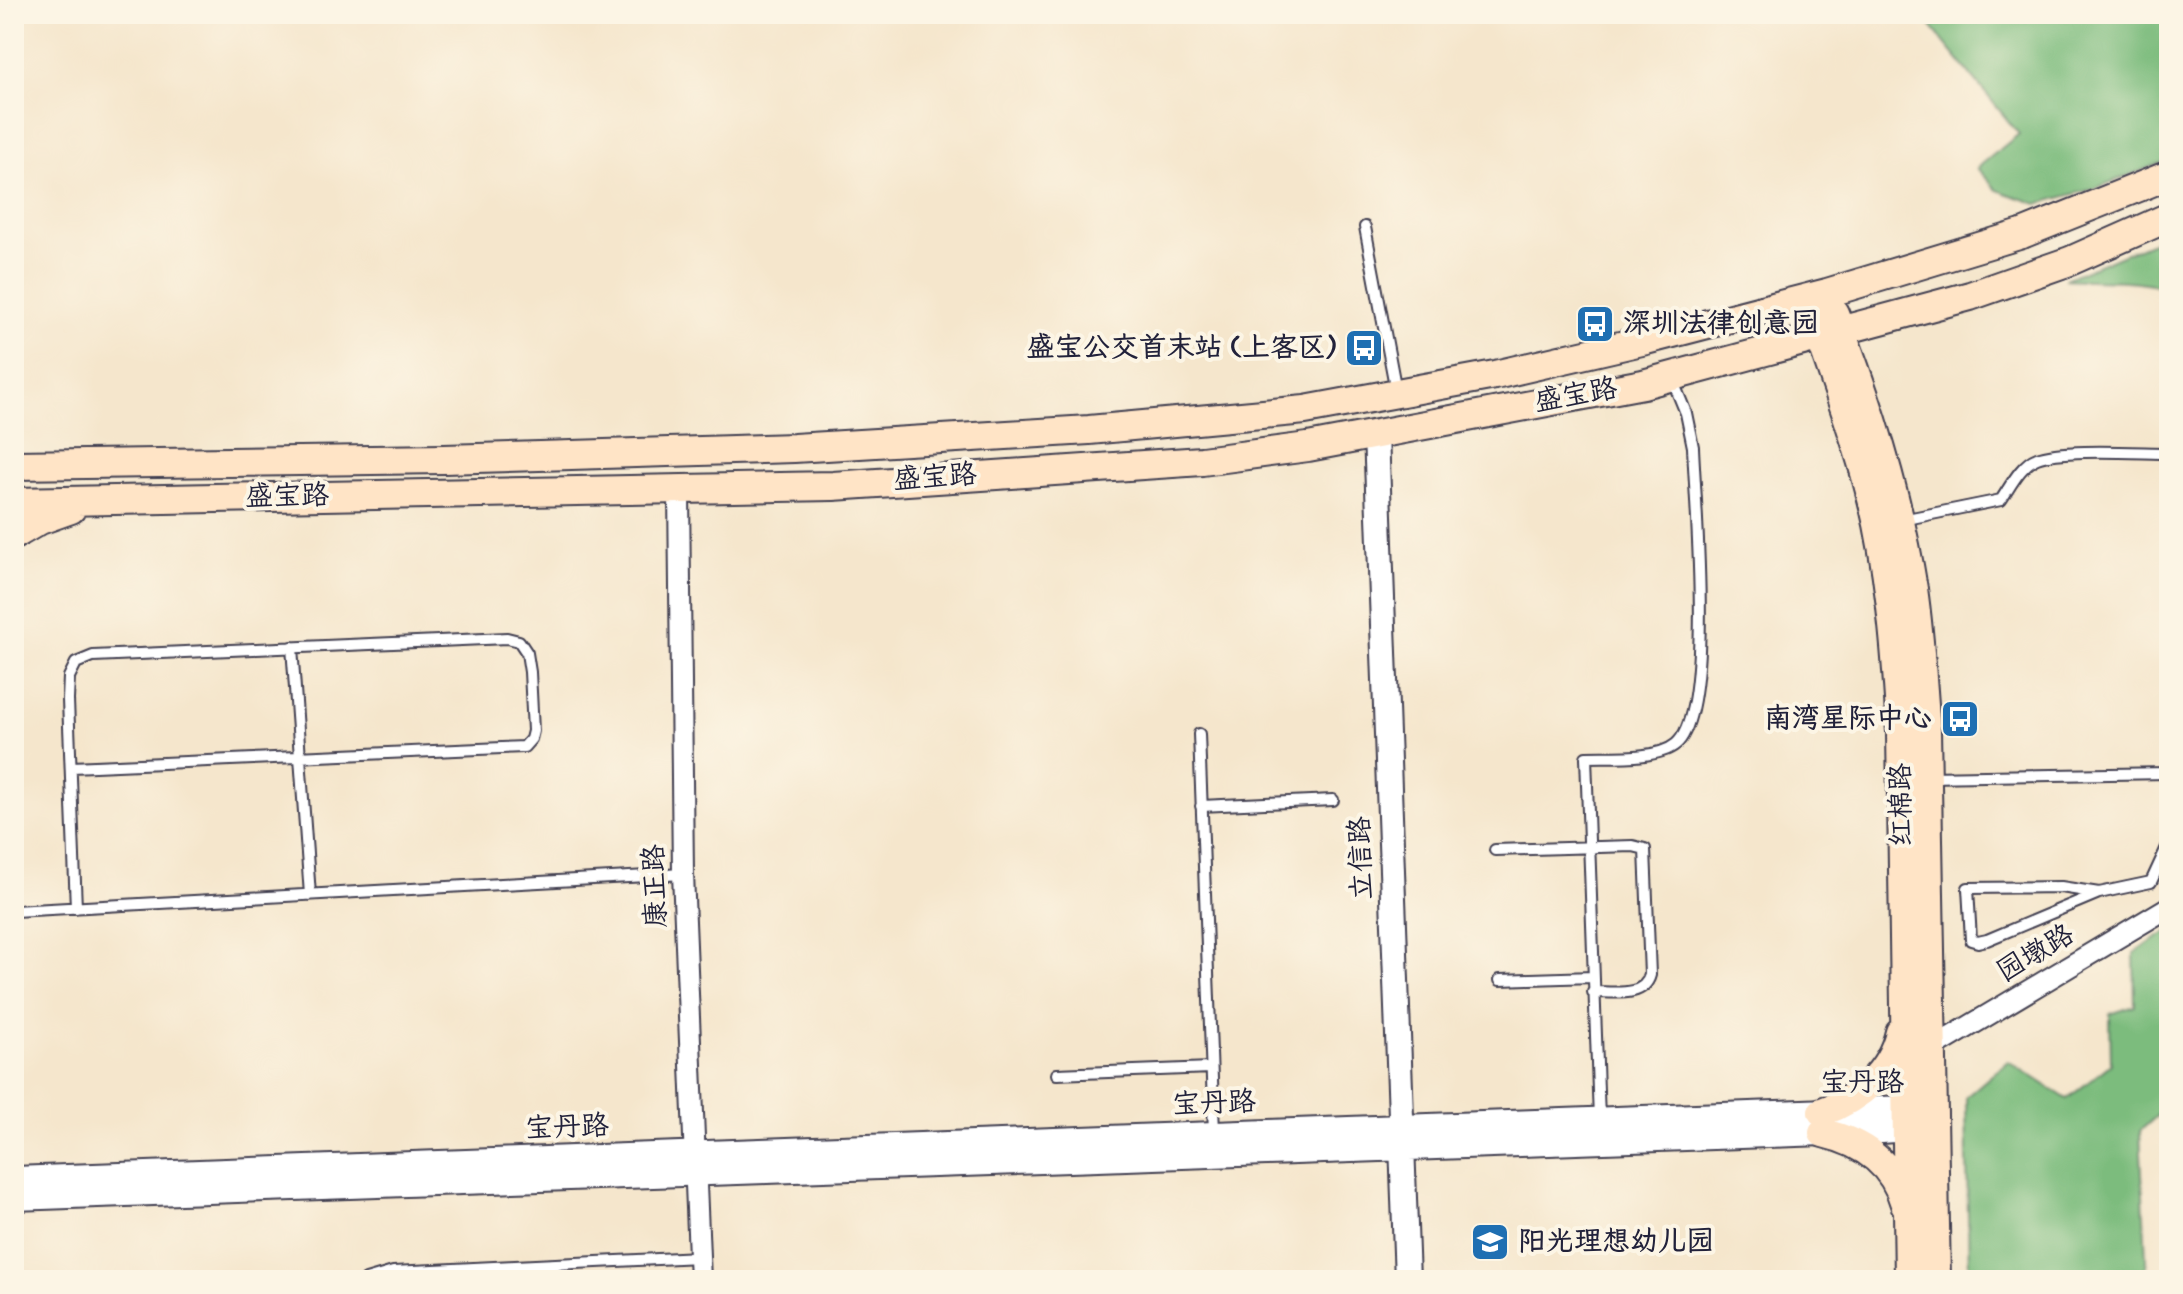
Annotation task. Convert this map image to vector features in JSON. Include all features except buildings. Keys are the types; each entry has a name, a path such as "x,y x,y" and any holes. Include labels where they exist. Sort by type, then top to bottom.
{"main road":[{"path":"1827,293 2022,234 2169,175"},
{"path":"1830,333 1970,296 2070,261 2169,217"},
{"name":"盛宝路","path":"14,465 444,459 794,448 1105,429 1305,410 1495,375 1827,293"},
{"name":"红棉路","path":"1827,293 1830,333 1877,523 1890,592 1901,732 1909,1280"},
{"name":"盛宝路","path":"14,502 833,486 1202,461 1308,447 1643,384 1830,333"},
{"name":"红棉路","path":"1830,333 1883,456 1900,521 1921,656 1927,777 1936,1280"},
{"path":"14,535 40,520 93,501"},
{"path":"1905,1012 1899,1040 1876,1078 1822,1122 1879,1160 1893,1177 1908,1214"}],"street":[{"name":"立信路","path":"1376,434 1407,1280"},
{"name":"康正路","path":"679,490 683,874 700,1280"},
{"name":"园墩路","path":"1931,1049 2169,907"},
{"name":"宝丹路","path":"14,1179 694,1164 1933,1118"},
{"name":"宝丹路","path":"14,1198 1214,1134 1402,1138"}],"lane":[{"path":"1365,227 1396,393"},
{"path":"1600,1130 1586,757 1659,753 1677,743 1692,716 1699,662 1693,447 1686,413 1671,377"},
{"path":"1900,521 2001,500 2020,473 2036,458 2066,453 2169,453"},
{"path":"72,767 524,747 533,731 527,653 519,641 507,638 93,656 76,663 69,677 76,908"},
{"path":"292,647 310,895"},
{"path":"1199,734 1214,1134"},
{"path":"1927,777 2169,773"},
{"path":"1201,806 1333,800"},
{"path":"2099,893 2061,887 1968,888 1971,940 1987,940 2099,893 2151,882 2169,843"},
{"path":"1495,850 1633,846 1647,853 1648,982 1636,991 1593,992"},
{"path":"14,911 683,874"},
{"path":"1500,980 1593,977"},
{"path":"1057,1074 1211,1068"},
{"path":"366,1280 393,1272 699,1257"}],"green space":[{"path":"1921,14 2169,14 2169,160 2093,189 2037,204 1997,190 1977,168 2019,134"},
{"path":"2169,235 2169,289 2132,281 2065,279"},
{"path":"2169,931 2169,1105 2140,1131 2147,1280 1969,1280 1966,1097 2008,1061 2067,1099 2111,1064 2110,1014 2135,1006 2134,953"}],"place":[{"name":"深圳法律创意园","path":"1595,324"},
{"name":"盛宝公交首末站 (上客区)","path":"1364,348"},
{"name":"南湾星际中心","path":"1960,719"},
{"name":"阳光理想幼儿园","path":"1490,1242"}]}
